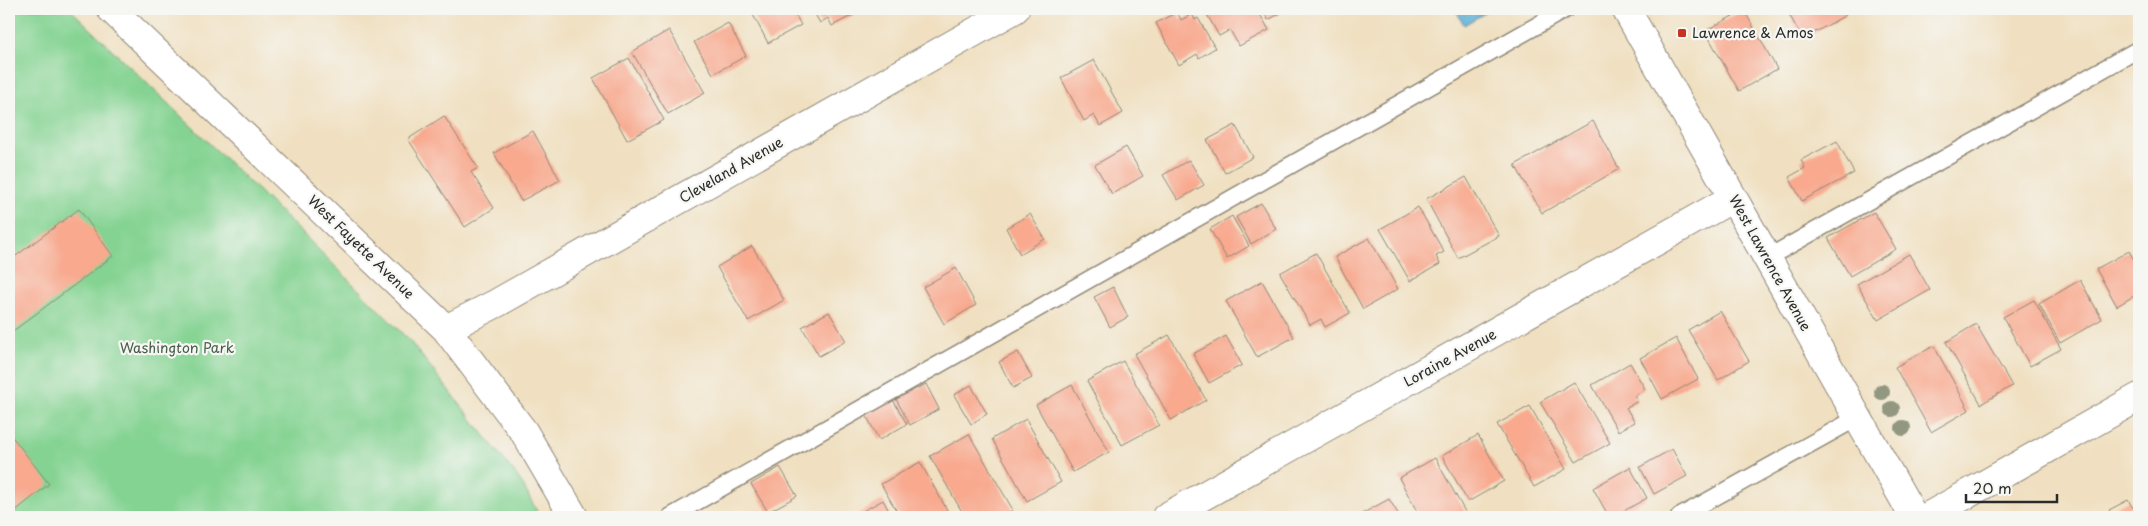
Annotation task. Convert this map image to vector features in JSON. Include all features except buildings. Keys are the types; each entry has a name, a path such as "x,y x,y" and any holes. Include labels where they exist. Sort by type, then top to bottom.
{"street":[{"name":"West Fayette Avenue","path":"111,9 446,329 524,432 574,517"},
{"name":"Cleveland Avenue","path":"446,329 497,303 1015,9"},
{"name":"West Lawrence Avenue","path":"1626,9 1914,517"},
{"name":"Loraine Avenue","path":"1166,517 1733,198"},
{"path":"1927,517 2139,397"}],"lane":[{"path":"670,517 1566,9"},
{"path":"1767,258 2139,49"},
{"path":"1679,517 1857,418"}],"green space":[{"name":"Washington Park","path":"9,9 70,9 298,229 409,340 520,480 540,517 9,517"}],"water":[{"path":"1455,9 1483,9 1485,13 1464,25"}],"place":[{"name":"Lawrence & Amos","path":"1682,33"}]}
